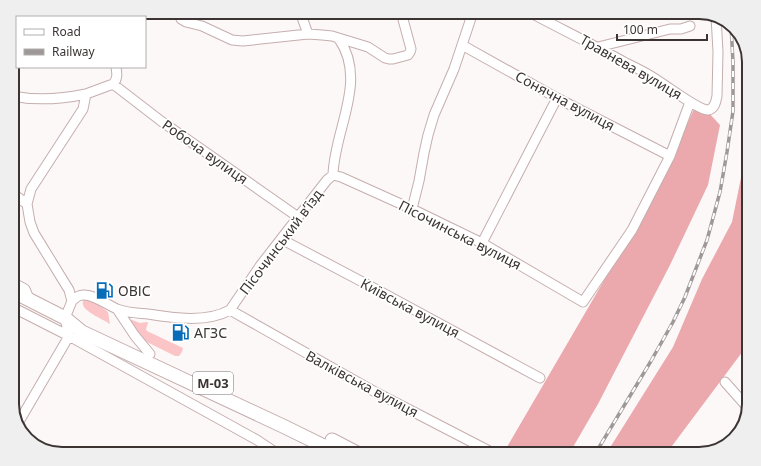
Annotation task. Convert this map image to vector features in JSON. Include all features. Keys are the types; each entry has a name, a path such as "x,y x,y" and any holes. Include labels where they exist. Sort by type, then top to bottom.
{"highway":[{"name":"М-03","path":"19,295 65,318 84,323 289,419 345,447"},
{"name":"М-03","path":"65,318 82,332 326,447"}],"street":[{"path":"181,19 202,26 232,40 243,41 308,34 332,36 368,47 389,59 408,55 411,50 403,19"},
{"path":"188,22 191,19"},
{"path":"303,19 308,34"},
{"path":"412,209 428,135 434,115 454,69 471,19"},
{"name":"Травнева вулиця","path":"544,19 658,80 690,102 707,110 715,105 717,96 718,52 716,22"},
{"path":"598,47 670,28 690,26"},
{"path":"333,175 336,152 351,91 348,56 339,38"},
{"name":"Сонячна вулиця","path":"462,45 557,98 670,156"},
{"path":"19,97 48,99 86,94 114,84 117,78 116,68"},
{"name":"Робоча вулиця","path":"114,84 161,121 298,217"},
{"path":"72,301 69,290 34,233 30,222 27,204 31,189 83,109 86,94"},
{"path":"482,243 557,98"},
{"path":"670,156 690,102"},
{"name":"Пісочинська вулиця","path":"333,175 341,177 412,209 482,243 583,302 632,230 670,156"},
{"name":"Пісочинський в’їзд","path":"230,310 260,266 327,180 333,175"},
{"path":"19,198 27,204"},
{"name":"Київська вулиця","path":"281,239 540,378"},
{"path":"19,286 25,289 30,301"},
{"path":"21,418 69,336 65,318 72,301 82,295 102,300 117,309 129,312 184,318 207,318 225,314 230,310"},
{"path":"117,309 134,336 150,354"},
{"name":"Валківська вулиця","path":"230,310 377,393 481,447"},
{"path":"19,311 69,336 268,447"},
{"path":"725,382 742,401"}],"shaded area":[{"path":"694,109 708,112 720,125 708,185 670,265 598,404 573,447 507,447 634,229"},
{"path":"742,173 742,352 671,447 610,447 673,347 702,279 732,222"},
{"path":"84,299 94,302 108,312 110,324 84,308"},
{"path":"127,318 140,323 147,322 147,331 183,348 182,352 179,356 175,356 145,341"}],"railway":[{"path":"599,447 673,322 685,297 707,240 720,192 733,111 732,35"}],"place":[{"name":"ОВІС","path":"105,291"},
{"name":"АГЗС","path":"181,333"}]}
